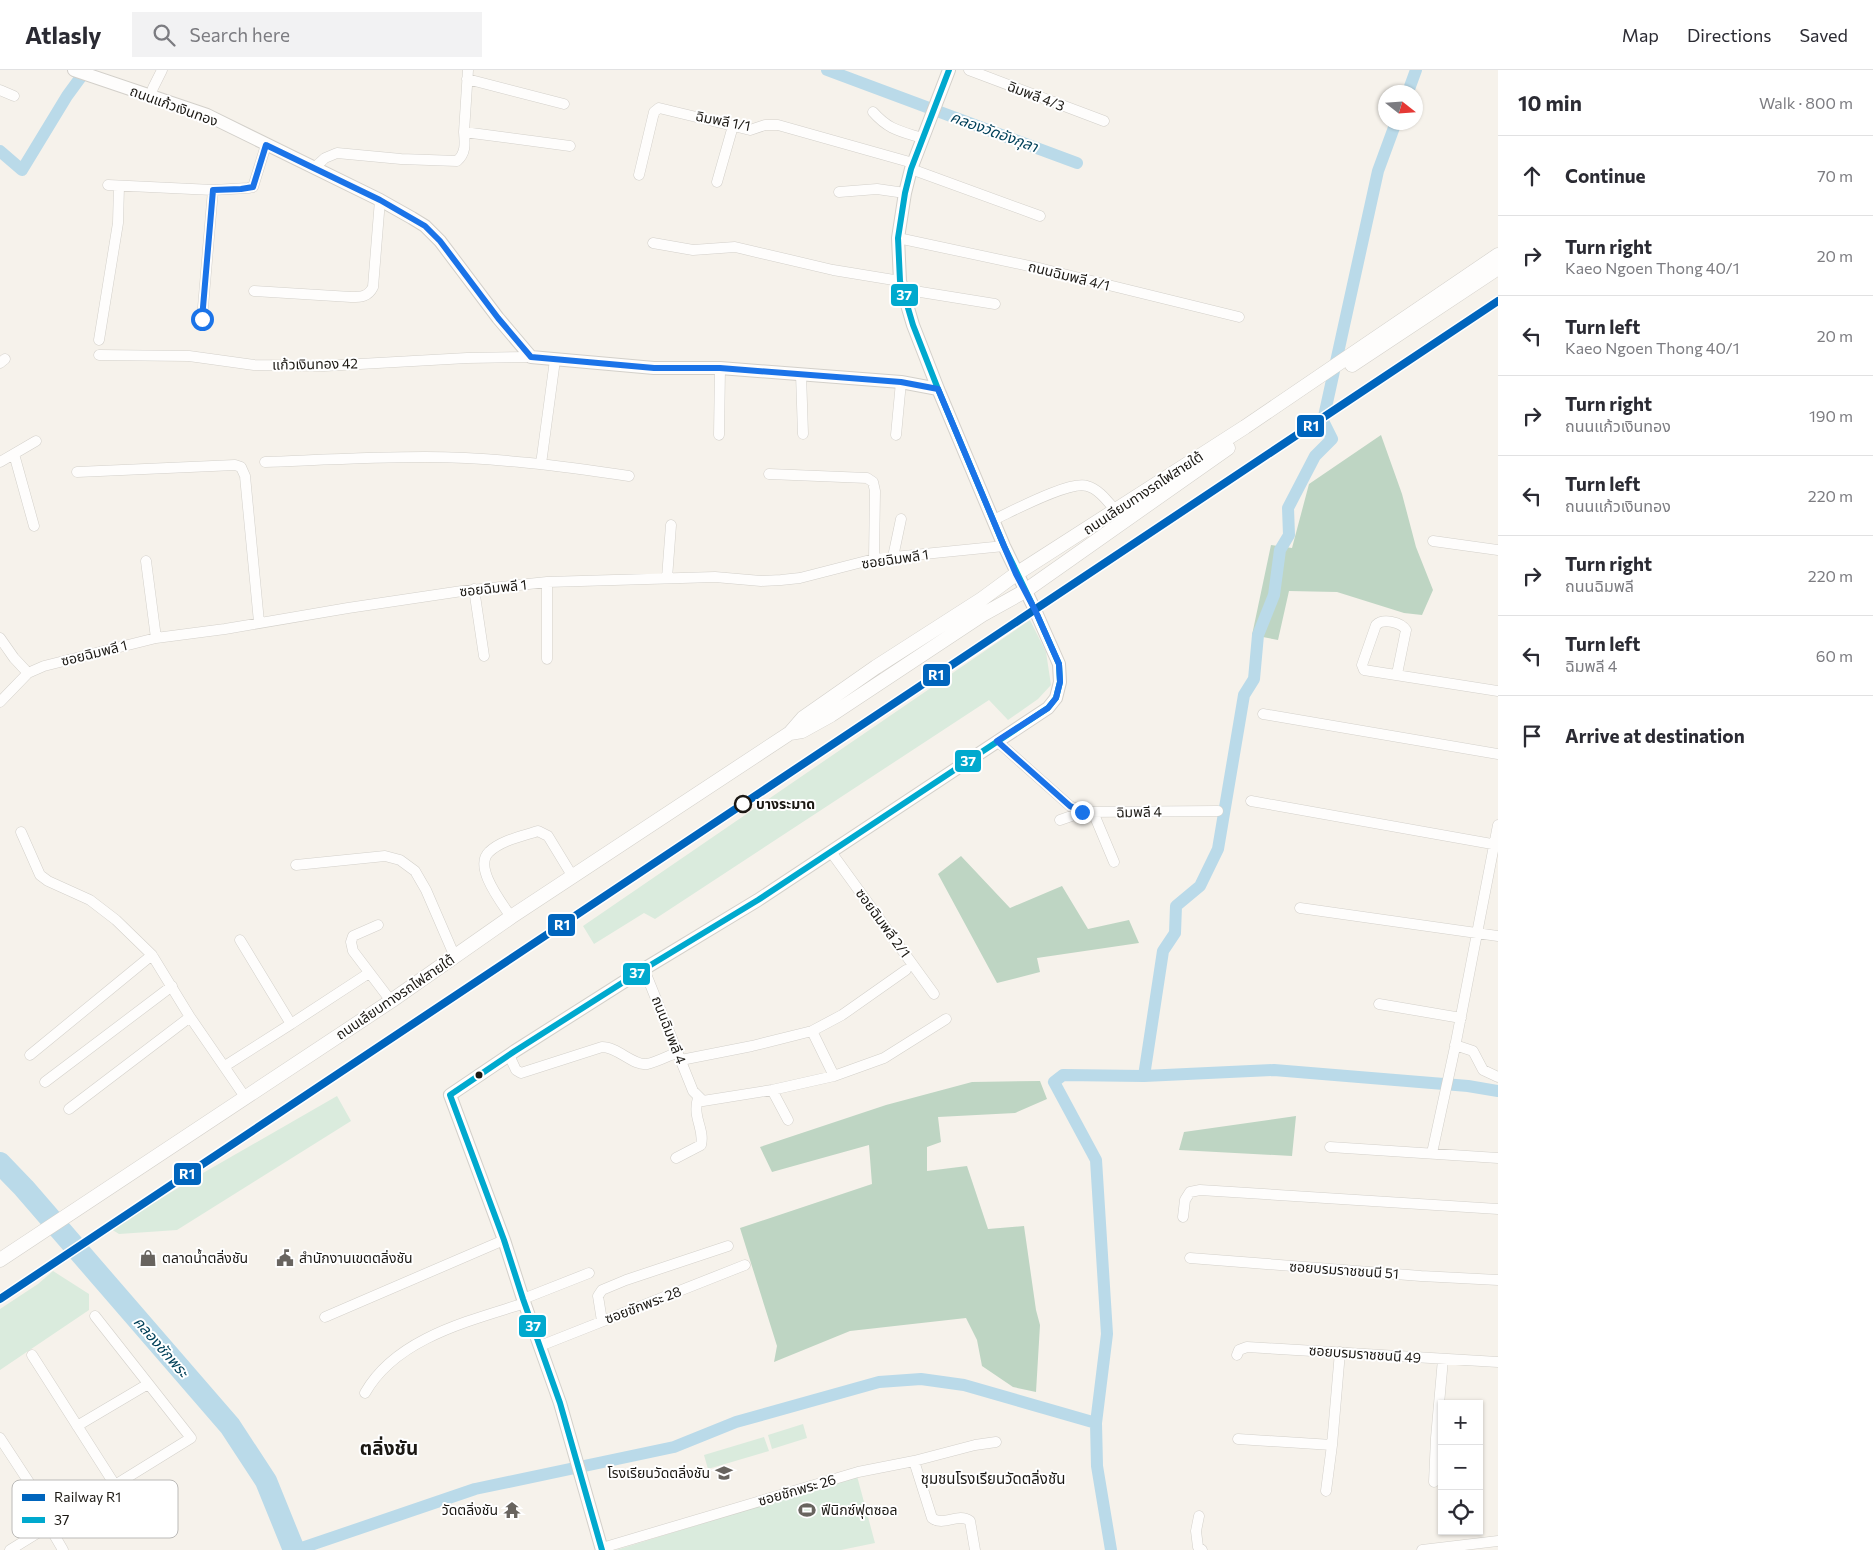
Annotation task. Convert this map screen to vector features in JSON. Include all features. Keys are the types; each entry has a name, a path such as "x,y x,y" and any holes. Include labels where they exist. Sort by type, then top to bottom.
{"main road":[{"name":"ถนนเลียบทางรถไฟสายใต้","path":"1350,361 1498,255"},
{"name":"ถนนเลียบทางรถไฟสายใต้","path":"0,1260 390,1001 511,917 790,733 803,718 1016,574 1498,268"},
{"name":"ถนนเลียบทางรถไฟสายใต้","path":"790,733 802,731 831,715 982,616 1025,592 1235,444 1330,374"}],"street":[{"path":"151,96 162,70"},
{"path":"602,1549 560,1403 504,1240 450,1095 644,969 758,900 1048,708 1056,698 1060,682 1059,664 1050,641 1016,574 938,389 901,285 898,238 905,193 912,166 948,70"},
{"name":"ฉิมพลี 4/3","path":"969,70 1104,121"},
{"name":"ถนนแก้วเงินทอง","path":"79,72 207,115 380,200 425,226 440,241 498,318 531,357"},
{"path":"314,168 325,158 337,153 410,160 457,162 465,150 464,132 468,75 564,104"},
{"path":"0,90 14,96"},
{"name":"ฉิมพลี 1/1","path":"639,175 654,112 657,109 672,110 750,130 765,125 778,125 912,166 1040,216"},
{"path":"873,112 884,124 922,138"},
{"path":"717,182 733,126"},
{"path":"464,132 570,146"},
{"path":"108,185 213,190 253,187 266,145"},
{"path":"98,340 118,223 120,186"},
{"path":"839,192 877,189 905,193"},
{"path":"202,319 213,190"},
{"path":"254,291 351,297 364,297 370,293 373,287 380,200"},
{"name":"ถนนฉิมพลี 4/1","path":"898,238 1239,316"},
{"path":"654,243 693,250 735,247 901,285 995,304"},
{"name":"แก้วเงินทอง 42","path":"99,355 188,356 254,365 324,366 467,358 531,357"},
{"path":"531,357 654,368 720,368 800,374 901,382 938,389"},
{"path":"541,464 555,360"},
{"path":"719,434 720,368"},
{"path":"800,374 803,434"},
{"path":"896,435 901,382"},
{"path":"0,462 36,442"},
{"path":"14,454 34,526"},
{"path":"265,462 425,457 541,464 629,476"},
{"path":"77,472 241,467 245,476 259,622"},
{"path":"769,474 867,478 873,482 875,491 874,559"},
{"path":"993,520 1059,490 1084,485 1096,490 1116,511"},
{"path":"893,557 901,519"},
{"path":"667,578 671,524"},
{"path":"1433,542 1498,550"},
{"name":"ซอยฉิมพลี 1","path":"0,702 28,673 44,666 156,638 225,629 259,622 474,589 547,582 667,578 715,577 761,581 781,580 800,578 874,559 1004,546"},
{"path":"146,561 156,638"},
{"path":"547,582 547,659"},
{"path":"474,589 484,656"},
{"path":"1397,674 1406,630 1403,626 1383,621 1379,622 1376,625 1362,665 1362,668 1366,671 1397,674 1498,691"},
{"path":"0,638 14,658 28,673"},
{"path":"1263,714 1498,754"},
{"path":"997,741 1070,806 1088,812 1114,862"},
{"path":"1252,801 1496,844"},
{"name":"ฉิมพลี 4","path":"1088,812 1218,811"},
{"path":"1060,820 1088,812"},
{"path":"1433,1149 1496,844 1498,825"},
{"path":"511,917 486,876 483,864 489,852 504,842 538,830 548,836 574,877"},
{"path":"21,832 40,875 48,881 90,900 116,920 152,954 190,1017 225,1066 243,1098"},
{"name":"ซอยฉิมพลี 2/1","path":"831,852 934,994"},
{"path":"296,865 385,856 400,860 415,872 426,890 455,957"},
{"path":"1300,908 1498,936"},
{"path":"378,925 354,936 351,942 353,951 390,1001"},
{"path":"240,940 291,1024"},
{"path":"30,1056 152,954"},
{"name":"ถนนฉิมพลี 4","path":"644,969 696,1094"},
{"path":"509,1055 516,1070 521,1073 602,1047 609,1047 639,1063 646,1064 679,1056 752,1046 812,1030 842,1015 906,970"},
{"path":"225,1066 369,973"},
{"path":"45,1082 172,986"},
{"path":"1379,1004 1461,1018"},
{"path":"69,1109 190,1017"},
{"path":"696,1094 703,1101 713,1101 834,1076 884,1058 946,1019"},
{"path":"812,1030 834,1076"},
{"path":"1455,1046 1473,1051 1483,1070 1498,1077"},
{"path":"772,1090 788,1120"},
{"path":"676,1158 701,1145 702,1139 696,1113 696,1094"},
{"path":"1330,1147 1433,1149 1498,1158"},
{"path":"1183,1217 1184,1200 1190,1192 1200,1190 1498,1208"},
{"path":"325,1316 504,1240"},
{"path":"602,1321 598,1296 602,1290 626,1280 728,1246"},
{"name":"ซอยบรมราชชนนี 51","path":"1190,1258 1498,1280"},
{"name":"ซอยชักพระ 28","path":"540,1346 745,1265"},
{"path":"365,1393 374,1378 385,1366 408,1349 456,1325 524,1301 589,1273"},
{"path":"95,1316 191,1438 123,1480"},
{"name":"ซอยบรมราชชนนี 49","path":"1237,1355 1239,1350 1246,1347 1498,1362"},
{"path":"1326,1490 1340,1352"},
{"path":"32,1355 112,1480"},
{"path":"1434,1482 1443,1359"},
{"path":"77,1426 148,1384"},
{"path":"0,1438 25,1480"},
{"path":"1238,1439 1332,1445"},
{"name":"ซอยชักพระ 26","path":"602,1549 858,1472 914,1461 975,1445 996,1442"},
{"path":"914,1461 932,1518 939,1521 962,1517 968,1519 970,1521 975,1550"},
{"path":"1199,1516 1196,1531 1198,1548 1202,1550"},
{"path":"10,1550 29,1538"},
{"path":"58,1538 63,1550"},
{"path":"1422,1550 1498,1541"}],"green space":[{"path":"1381,435 1402,494 1416,547 1433,590 1422,615 1404,613 1337,592 1289,591 1278,640 1252,635 1271,545 1292,548 1309,484"},
{"path":"1030,620 1046,652 1051,685 1038,699 1008,720 989,700 655,919 644,913 594,944 583,926"},
{"path":"961,856 1010,908 1062,886 1088,929 1129,920 1139,943 1037,958 1040,972 997,983 938,874"},
{"path":"1040,1081 1047,1099 1015,1113 938,1117 941,1142 927,1147 927,1171 967,1166 988,1229 1024,1226 1036,1310 1040,1325 1036,1392 1013,1387 982,1366 977,1340 966,1318 850,1331 774,1362 777,1346 740,1228 872,1184 869,1145 772,1172 760,1147 886,1105 972,1082"},
{"path":"337,1096 351,1121 177,1230 119,1234 111,1229 196,1177"},
{"path":"1296,1116 1292,1156 1179,1150 1184,1132"},
{"path":"53,1271 89,1294 89,1310 0,1370 0,1309 38,1284"},
{"path":"803,1424 807,1438 772,1449 768,1435"},
{"path":"764,1437 769,1451 708,1469 704,1455"},
{"name":"ฟีนิกซ์ฟุตซอล","path":"857,1476 875,1543 841,1550 616,1550"}],"waterway":[{"name":"คลองวัดอังกุลา","path":"0,151 22,170 67,96 86,70"},
{"name":"คลองวัดอังกุลา","path":"827,70 1077,163"},
{"path":"1411,85 1416,70"},
{"path":"1144,1076 1163,951 1175,933 1176,906 1200,886 1218,849 1244,695 1254,679 1258,635 1274,595 1280,550 1289,535 1288,508 1315,456 1332,439 1323,421 1378,171 1393,130"},
{"path":"296,1550 475,1489 674,1447 736,1422 879,1382 921,1379 964,1385 1096,1423 1107,1334 1096,1160 1054,1082 1063,1075 1144,1076 1274,1070 1468,1086 1498,1091"},
{"name":"คลองชักพระ","path":"0,1163 24,1188 230,1426 266,1481 294,1550"},
{"path":"1096,1423 1097,1466 1111,1550"}],"rail line":[{"name":"R1","path":"0,1299 1498,301"}],"transit line":[{"name":"37","path":"602,1550 560,1403 504,1240 450,1095 644,969 758,900 1048,708 1056,698 1060,682 1059,664 1004,546 938,389 913,325 900,281 898,238 905,193 911,169 949,70"}],"place":[{"name":"บางระมาด","path":"743,804"},
{"name":"ตลาดน้ำตลิ่งชัน","path":"148,1258"},
{"name":"สำนักงานเขตตลิ่งชัน","path":"285,1258"},
{"name":"โรงเรียนวัดตลิ่งชัน","path":"724,1473"},
{"name":"วัดตลิ่งชัน","path":"512,1510"},
{"name":"ฟีนิกซ์ฟุตซอล","path":"807,1510"}],"district":[{"name":"ตลิ่งชัน","path":"389,1448"},
{"name":"ชุมชนโรงเรียนวัดตลิ่งชัน","path":"993,1479"}],"route":[{"path":"202,319 213,190 253,187 266,145 380,200 425,226 440,241 498,318 531,357 654,368 720,368 901,382 938,389 1016,574 1050,641 1059,664 1060,682 1056,698 1048,708 997,741 1070,806 1082,812"}]}
